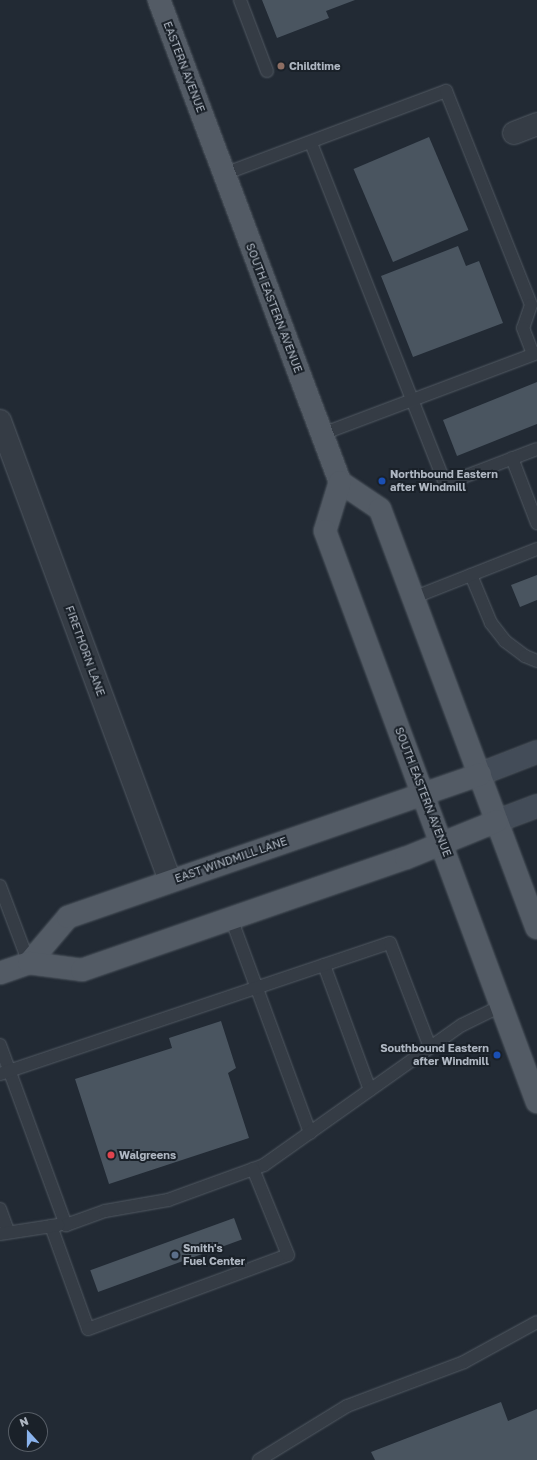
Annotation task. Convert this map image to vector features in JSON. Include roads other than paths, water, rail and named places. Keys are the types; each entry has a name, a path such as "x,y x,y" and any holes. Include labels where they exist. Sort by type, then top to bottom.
{"main road":[{"name":"EASTERN AVENUE","path":"158,0 208,133"},
{"name":"SOUTH EASTERN AVENUE","path":"208,133 340,482 325,531 537,1102"},
{"path":"340,482 380,509 415,597 537,928"},
{"path":"480,774 537,752"},
{"name":"EAST WINDMILL LANE","path":"28,963 68,917 480,774"},
{"path":"497,821 537,806"},
{"name":"EAST WINDMILL LANE","path":"0,973 28,963 82,970 442,843 497,821"}],"street":[{"path":"514,133 537,124"},
{"name":"FIRETHORN LANE","path":"0,421 170,881"}],"lane":[{"path":"240,0 267,71"},
{"path":"224,174 311,143 446,91 531,305 523,328 535,354 322,434"},
{"path":"311,143 445,484 537,449"},
{"path":"512,458 537,523"},
{"path":"415,597 537,549"},
{"path":"472,575 491,623 505,641 525,656 537,661"},
{"path":"0,886 28,963"},
{"path":"231,918 255,989 310,1133"},
{"path":"5,1072 390,943 430,1047"},
{"path":"324,965 370,1090"},
{"path":"0,1209 4,1232 66,1225 105,1211 168,1200 264,1165 462,1025 501,1006"},
{"path":"0,1045 5,1072 66,1225"},
{"path":"51,1226 88,1329 288,1255 254,1169"},
{"path":"259,1460 347,1406 464,1362 537,1322"}],"place":[{"name":"Childtime","path":"281,66"},
{"name":"Northbound Eastern after Windmill","path":"382,481"},
{"name":"Southbound Eastern after Windmill","path":"497,1055"},
{"name":"Walgreens","path":"111,1155"},
{"name":"Smith's Fuel Center","path":"175,1255"}]}
